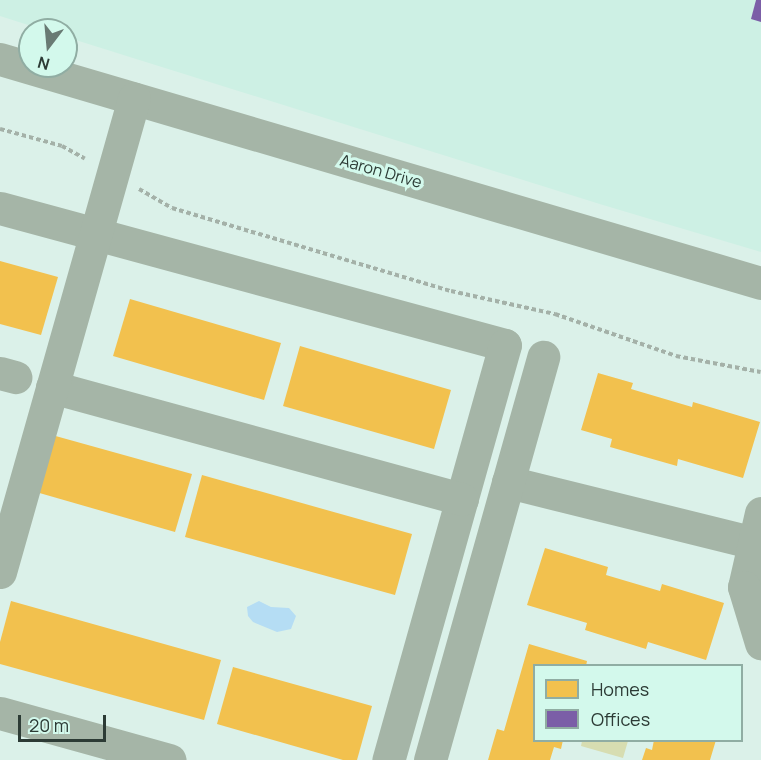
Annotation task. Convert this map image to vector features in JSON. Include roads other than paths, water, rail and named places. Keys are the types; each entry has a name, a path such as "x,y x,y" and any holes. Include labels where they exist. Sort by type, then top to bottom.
{"street":[{"name":"Aaron Drive","path":"0,59 761,283"},
{"path":"0,572 134,99"},
{"path":"0,208 505,345 388,760"},
{"path":"430,760 543,357"},
{"path":"52,387 462,499"},
{"path":"508,482 758,528 744,587 761,643"},
{"path":"0,713 170,760"}],"water":[{"path":"259,601 271,607 289,608 296,616 291,629 277,632 253,622 248,616 247,607"}]}
